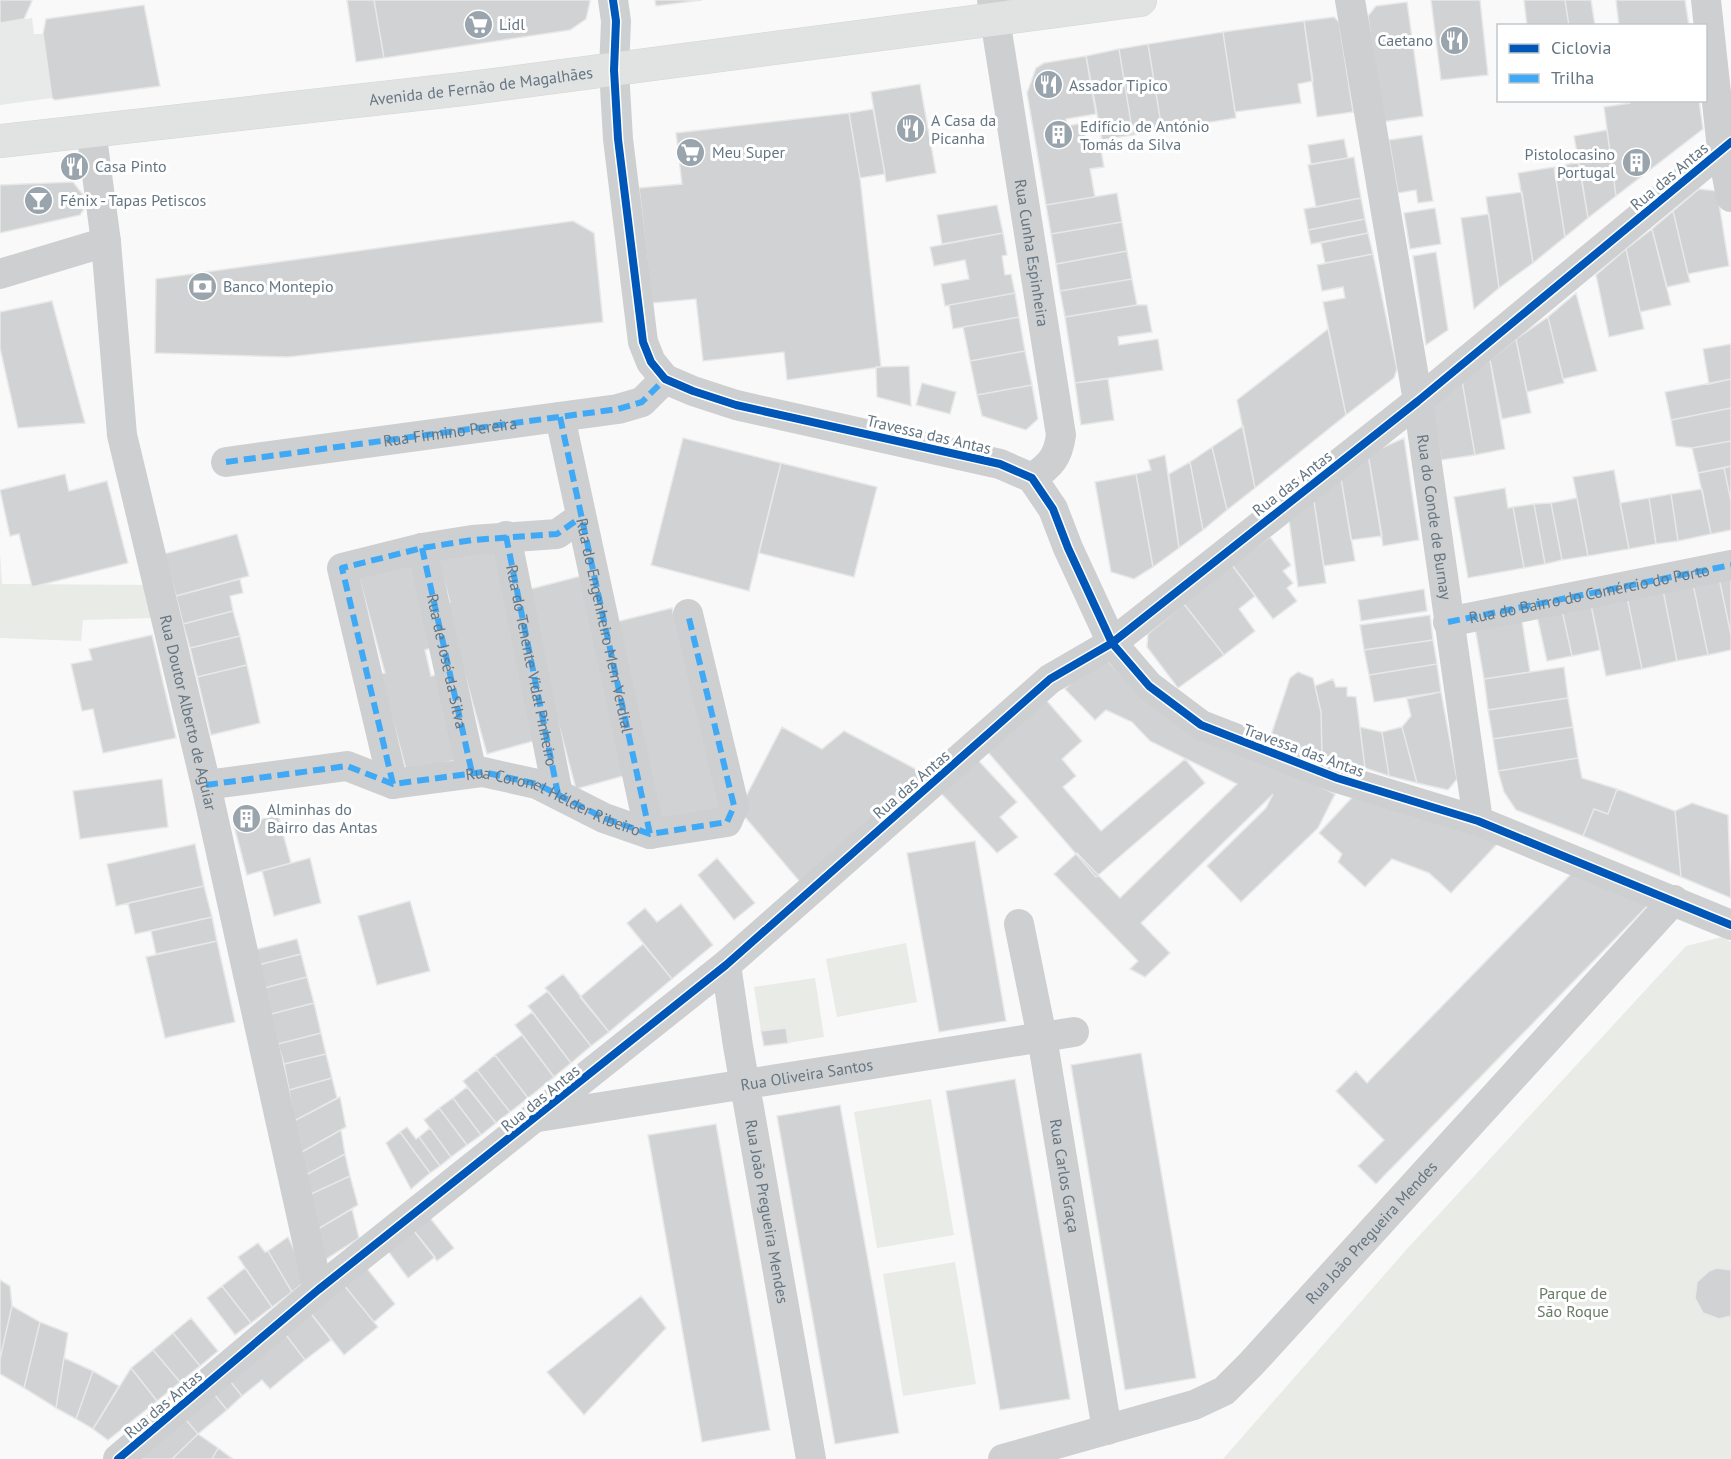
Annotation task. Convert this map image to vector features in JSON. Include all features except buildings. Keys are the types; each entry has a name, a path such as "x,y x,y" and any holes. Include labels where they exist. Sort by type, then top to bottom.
{"main road":[{"name":"Avenida de Fernão de Magalhães","path":"0,141 614,70 993,9 1140,0"}],"street":[{"path":"613,0 616,21 614,70 618,139 643,342 651,362 665,379"},
{"name":"Rua do Conde de Burnay","path":"1350,0 1418,401 1478,822"},
{"path":"1706,0 1727,146 1731,197"},
{"name":"Rua Cunha Espinheira","path":"993,9 1061,435 1058,452 1051,465 1032,478"},
{"name":"Rua Doutor Alberto de Aguiar","path":"91,130 106,242 122,435 206,785 318,1290"},
{"name":"Rua das Antas","path":"118,1459 318,1290 538,1118 726,965 1050,679 1112,643 1418,401 1727,146"},
{"path":"0,274 106,242"},
{"name":"Travessa das Antas","path":"665,379 736,405 1000,464 1032,478 1053,509 1068,548 1112,643 1149,686 1201,725 1337,778 1478,822 1731,925"},
{"name":"Rua Firmino Pereira","path":"226,462 618,409 642,402 665,379"},
{"name":"Rua do Engenheiro Mem Verdial","path":"560,417 650,834"},
{"path":"393,784 342,568 422,548 506,537 557,534 580,518"},
{"name":"Rua do Tenente Vidal Pinheiro","path":"506,537 558,794"},
{"name":"Rua de José da Silva","path":"422,548 472,773"},
{"name":"Rua do Bairro do Comércio do Porto","path":"1448,622 1731,565"},
{"name":"Rua Coronel Hélder Ribeiro","path":"206,785 347,766 393,784 483,772 537,784 604,818 650,834 727,822 734,806 688,614"},
{"name":"Rua João Pregueira Mendes","path":"1003,1459 1194,1405 1224,1391 1674,900"},
{"name":"Rua Carlos Graça","path":"1019,924 1042,1037 1107,1430"},
{"name":"Rua João Pregueira Mendes","path":"726,965 744,1083 811,1459"},
{"name":"Rua Oliveira Santos","path":"538,1118 744,1083 1074,1032"}],"shaded area":[{"path":"32,18 34,34 43,34 52,98 0,105 0,23"}],"green space":[{"path":"0,553 2,584 153,585 152,618 83,620 81,641 0,638"},
{"name":"Parque de São Roque","path":"1722,937 1731,942 1731,1459 1223,1459 1406,1250 1686,946"},
{"path":"906,943 917,1002 837,1017 826,959"},
{"path":"815,978 824,1037 788,1043 785,1028 761,1031 754,987"},
{"path":"931,1099 954,1235 877,1248 854,1112"},
{"path":"955,1262 976,1384 903,1396 883,1274"}],"marked path":[{"path":"226,462 618,409 642,402 665,379"},
{"path":"560,417 650,834"},
{"path":"393,784 342,568 422,548 472,540 557,534 580,518"},
{"path":"506,536 558,794"},
{"path":"422,548 472,773"},
{"path":"1448,622 1731,565"},
{"path":"206,785 347,766 393,784 483,772 537,784 604,818 650,834 727,822 734,806 688,614"}],"cycle path":[{"path":"613,0 616,21 614,70 618,139 643,342 651,362 665,379 736,405 1000,464 1032,478 1053,509 1068,548 1112,643 1149,686 1201,725 1337,778 1478,821 1731,925"},
{"path":"118,1459 318,1290 726,965 1050,679 1112,643 1418,401 1731,142"}],"place":[{"name":"Lidl","path":"478,24"},
{"name":"Caetano","path":"1454,40"},
{"name":"Assador Tipico","path":"1048,85"},
{"name":"A Casa da Picanha","path":"910,129"},
{"name":"Edifício de António Tomás da Silva","path":"1059,135"},
{"name":"Meu Super","path":"691,152"},
{"name":"Pistolocasino Portugal","path":"1636,163"},
{"name":"Casa Pinto","path":"74,166"},
{"name":"Fénix - Tapas Petiscos","path":"39,200"},
{"name":"Banco Montepio","path":"202,286"},
{"name":"Alminhas do Bairro das Antas","path":"246,818"}]}
